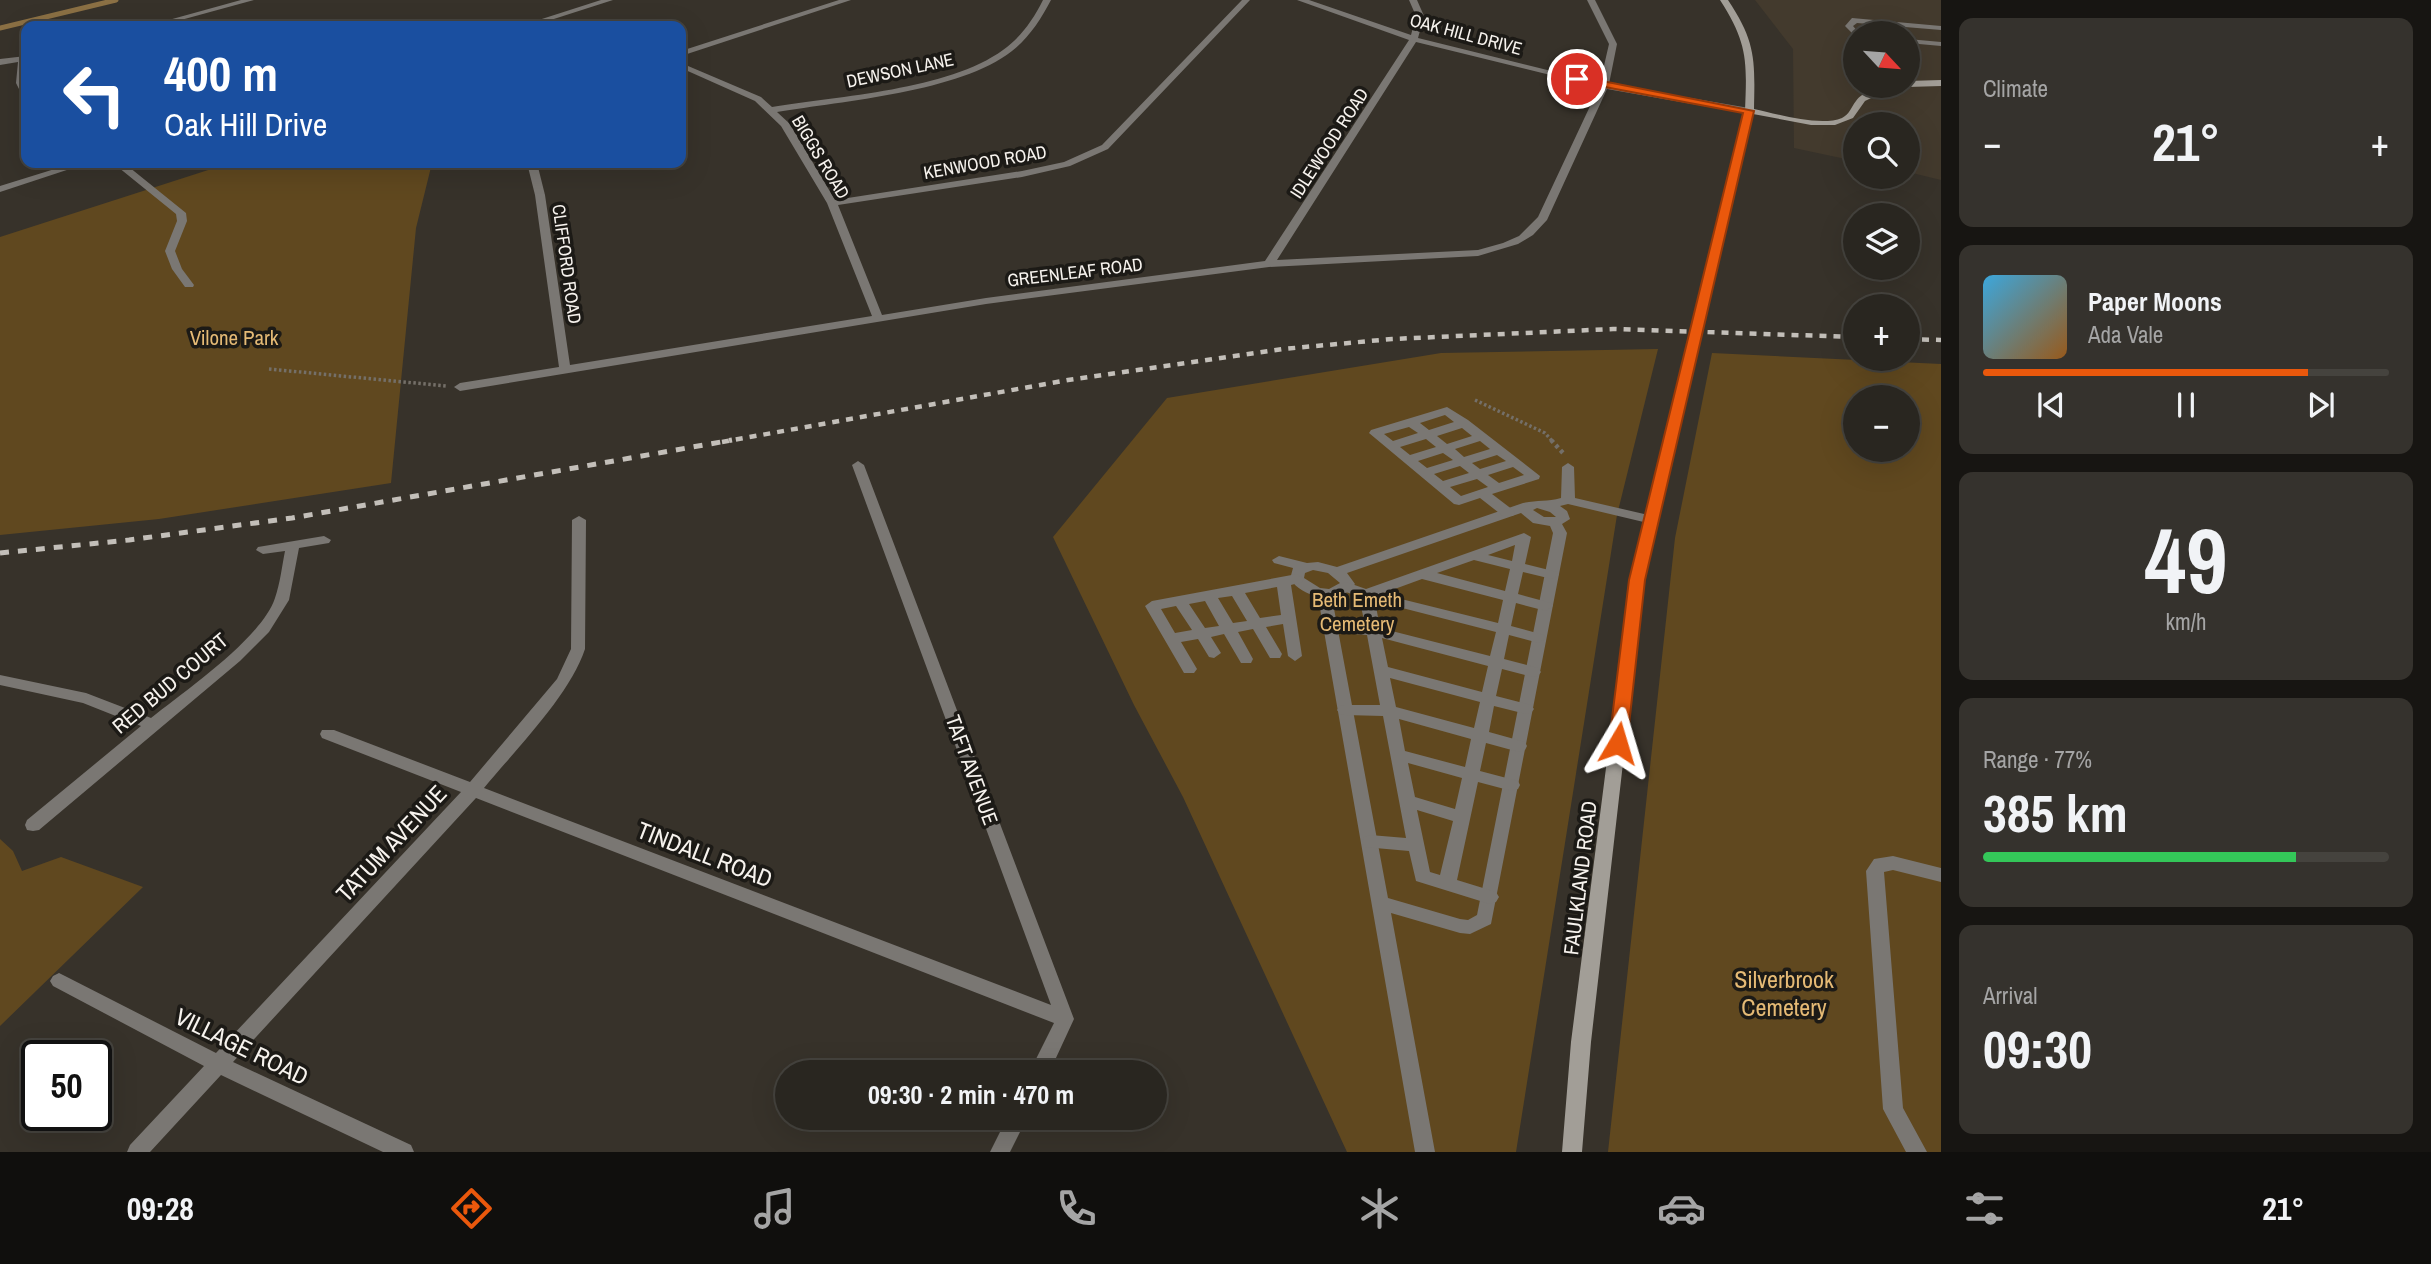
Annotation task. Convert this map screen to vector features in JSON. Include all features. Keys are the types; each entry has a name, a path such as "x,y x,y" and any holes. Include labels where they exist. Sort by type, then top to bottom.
{"main road":[{"name":"FAULKLAND ROAD","path":"1572,1152 1581,1042 1636,593 1749,111 1751,52 1746,35 1724,0"},
{"path":"1920,84 1941,83"},
{"path":"1749,111 1810,121 1845,120 1854,113 1863,98"}],"street":[{"path":"170,21 250,0"},
{"path":"540,21 609,0"},
{"path":"686,52 847,0"},
{"name":"DEWSON LANE","path":"772,110 961,75 1000,56 1034,26 1047,0"},
{"name":"KENWOOD ROAD","path":"832,203 1022,174 1067,164 1105,147 1246,0"},
{"name":"OAK HILL DRIVE","path":"1301,0 1414,38 1604,86 1749,111"},
{"path":"1413,0 1420,16 1414,38"},
{"name":"GREENLEAF ROAD","path":"460,387 986,301 1269,264 1478,253 1508,246 1531,235 1543,218 1604,86 1613,44 1591,0"},
{"path":"186,17 193,21"},
{"path":"1920,26 1941,28"},
{"name":"IDLEWOOD ROAD","path":"1269,264 1414,38"},
{"path":"1920,42 1941,44"},
{"path":"0,62 21,59"},
{"name":"BIGGS ROAD","path":"686,67 758,99 785,124 832,203 878,318"},
{"path":"0,189 67,168"},
{"path":"124,168 181,213 182,221 170,251 177,269 189,285"},
{"name":"CLIFFORD ROAD","path":"533,168 540,195 565,370"},
{"path":"1447,411 1464,423 1534,476 1459,501 1375,433 1447,411"},
{"path":"1411,422 1497,488"},
{"path":"1391,446 1464,423"},
{"path":"1408,460 1481,436"},
{"path":"1425,473 1499,450"},
{"path":"1441,486 1516,462"},
{"name":"TAFT AVENUE","path":"858,465 1065,1019"},
{"path":"1568,467 1568,500"},
{"path":"1482,493 1508,513"},
{"path":"1336,572 1528,506 1546,506 1568,500 1652,520"},
{"path":"1528,506 1526,511 1529,515 1555,523 1563,519 1562,514 1546,506"},
{"name":"TATUM AVENUE","path":"137,1152 473,790 562,683 578,649 579,520"},
{"path":"1381,903 1471,928 1485,919 1560,533 1555,523"},
{"path":"1366,594 1524,537 1447,884"},
{"path":"263,550 324,541"},
{"name":"RED BUD COURT","path":"33,825 235,657 264,629 282,600 293,546"},
{"path":"1473,555 1552,575"},
{"path":"1189,669 1152,606 1236,590 1295,576 1321,567 1345,578 1346,587 1342,592 1324,593 1311,590 1295,576 1279,560"},
{"path":"1421,574 1546,606"},
{"path":"1295,576 1289,618 1295,656"},
{"path":"1346,587 1539,638"},
{"path":"1236,590 1275,654"},
{"path":"1324,593 1425,1152"},
{"path":"1366,594 1422,876 1490,897"},
{"path":"1209,595 1247,659"},
{"path":"1180,601 1214,653"},
{"path":"1171,639 1289,618"},
{"path":"1330,627 1373,631 1533,672"},
{"path":"1381,670 1526,709"},
{"path":"0,680 86,698 153,725"},
{"path":"1345,710 1389,711 1519,746"},
{"name":"TINDALL ROAD","path":"328,734 1065,1019"},
{"path":"1398,755 1511,785"},
{"path":"1407,801 1462,817"},
{"path":"1370,842 1416,845"},
{"path":"1917,1152 1893,1109 1875,871 1880,864 1893,863 1941,875"},
{"name":"VILLAGE ROAD","path":"60,981 220,1065 404,1152"},
{"path":"1045,1060 1065,1019"},
{"path":"1000,1152 1011,1130"}],"path":[{"path":"269,369 460,387"},
{"path":"1475,400 1545,433 1562,451 1568,467"}],"shaded area":[{"path":"1755,0 1941,0 1941,180 1920,175 1920,112 1843,112 1843,158 1794,148 1793,49"}],"green space":[{"name":"Vilone Park","path":"214,168 431,168 416,228 391,483 159,519 0,535 0,237"},
{"name":"Beth Emeth Cemetery","path":"1658,349 1617,515 1516,1152 1347,1152 1183,797 1134,705 1053,537 1167,398 1441,353"},
{"name":"Silverbrook Cemetery","path":"1712,353 1843,359 1843,371 1920,371 1920,363 1941,364 1941,1152 1608,1152 1675,538"},
{"path":"0,839 13,851 22,871 61,857 143,887 0,1026"}],"waterway":[{"path":"29,21 116,0"},
{"path":"0,28 21,23"}],"railway":[{"path":"722,442 1068,380 1283,349 1392,339 1613,329 1843,337"},
{"path":"1920,339 1941,340"},
{"path":"0,553 129,540 292,518 732,440"}],"route":[{"path":"1577,79 1749,111 1637,580 1618,743"}]}
